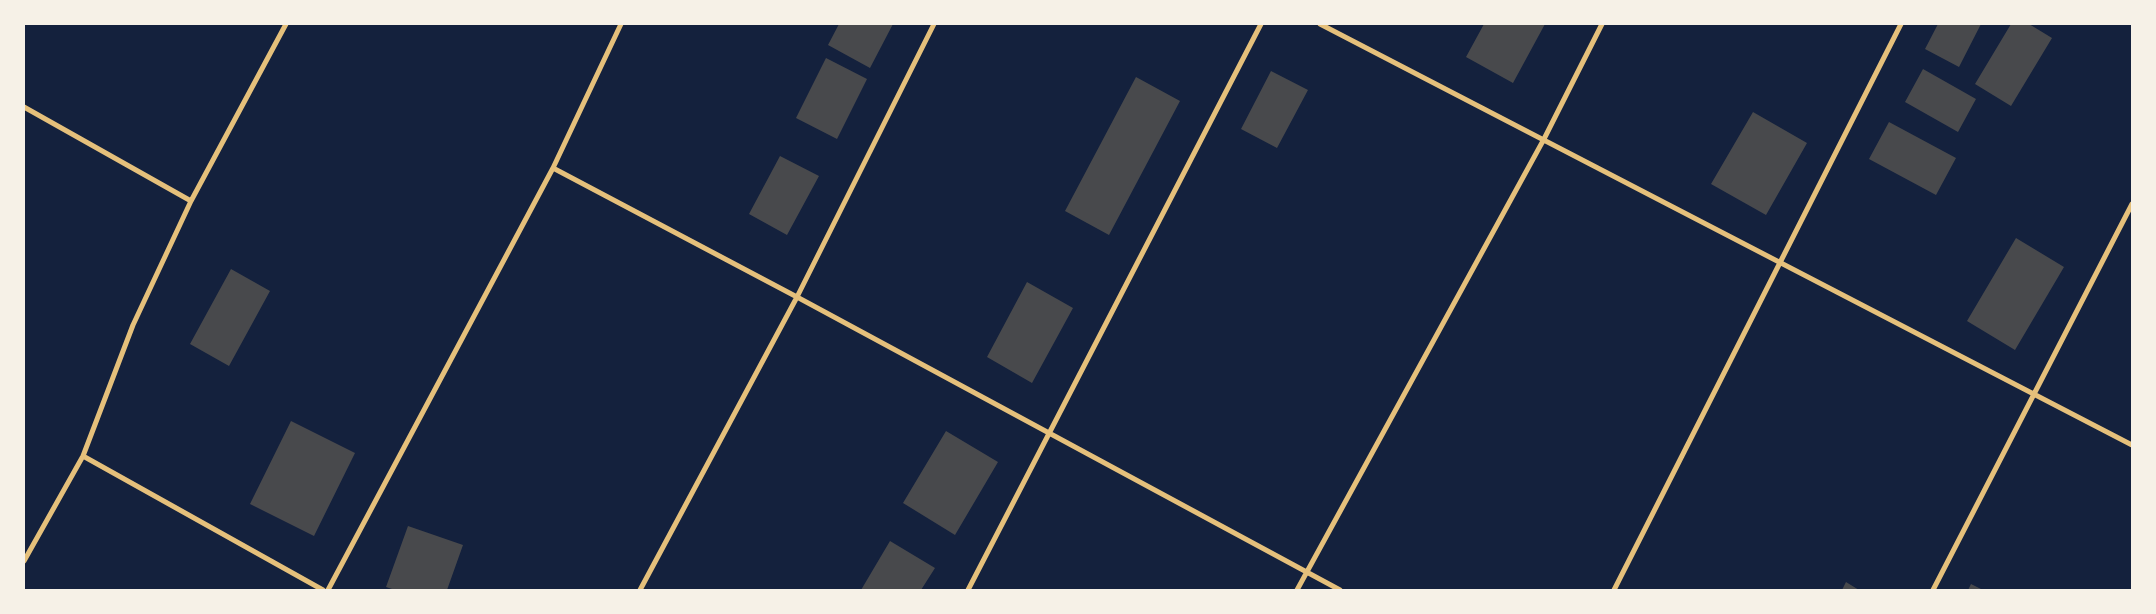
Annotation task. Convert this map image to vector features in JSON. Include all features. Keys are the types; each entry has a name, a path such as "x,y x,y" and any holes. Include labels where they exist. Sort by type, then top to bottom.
{"street":[{"path":"24,561 83,456 133,325 191,201 286,24"},
{"path":"328,590 553,168 621,24"},
{"path":"640,590 797,297 934,24"},
{"path":"968,590 1261,24"},
{"path":"1320,24 2132,445"},
{"path":"1297,590 1544,139 1602,24"},
{"path":"1614,590 1901,24"},
{"path":"24,107 191,201"},
{"path":"553,168 797,297 1340,590"},
{"path":"1933,590 2132,204"},
{"path":"83,456 323,590"}],"building":[{"path":"839,24 893,24 870,68 828,45"},
{"path":"1484,24 1545,24 1513,83 1466,57"},
{"path":"1938,24 1981,24 1959,67 1925,49"},
{"path":"2011,24 2029,24 2052,38 2011,106 1975,84"},
{"path":"826,58 867,79 837,139 796,118"},
{"path":"1923,69 1976,99 1958,132 1905,102"},
{"path":"1271,71 1308,90 1277,148 1241,129"},
{"path":"1136,77 1180,101 1109,235 1065,211"},
{"path":"1753,112 1807,143 1766,215 1711,184"},
{"path":"1889,122 1956,158 1936,195 1869,159"},
{"path":"780,156 819,176 787,235 749,214"},
{"path":"2016,238 2064,267 2015,350 1967,321"},
{"path":"231,269 270,291 229,366 190,344"},
{"path":"1027,282 1073,308 1032,383 987,357"},
{"path":"291,421 355,453 314,536 250,504"},
{"path":"946,431 998,462 955,535 903,503"},
{"path":"408,526 463,545 447,590 395,590 386,587"},
{"path":"890,541 935,568 921,590 861,590"},
{"path":"1846,582 1859,590 1842,590"},
{"path":"1971,584 1983,590 1968,590"}]}
